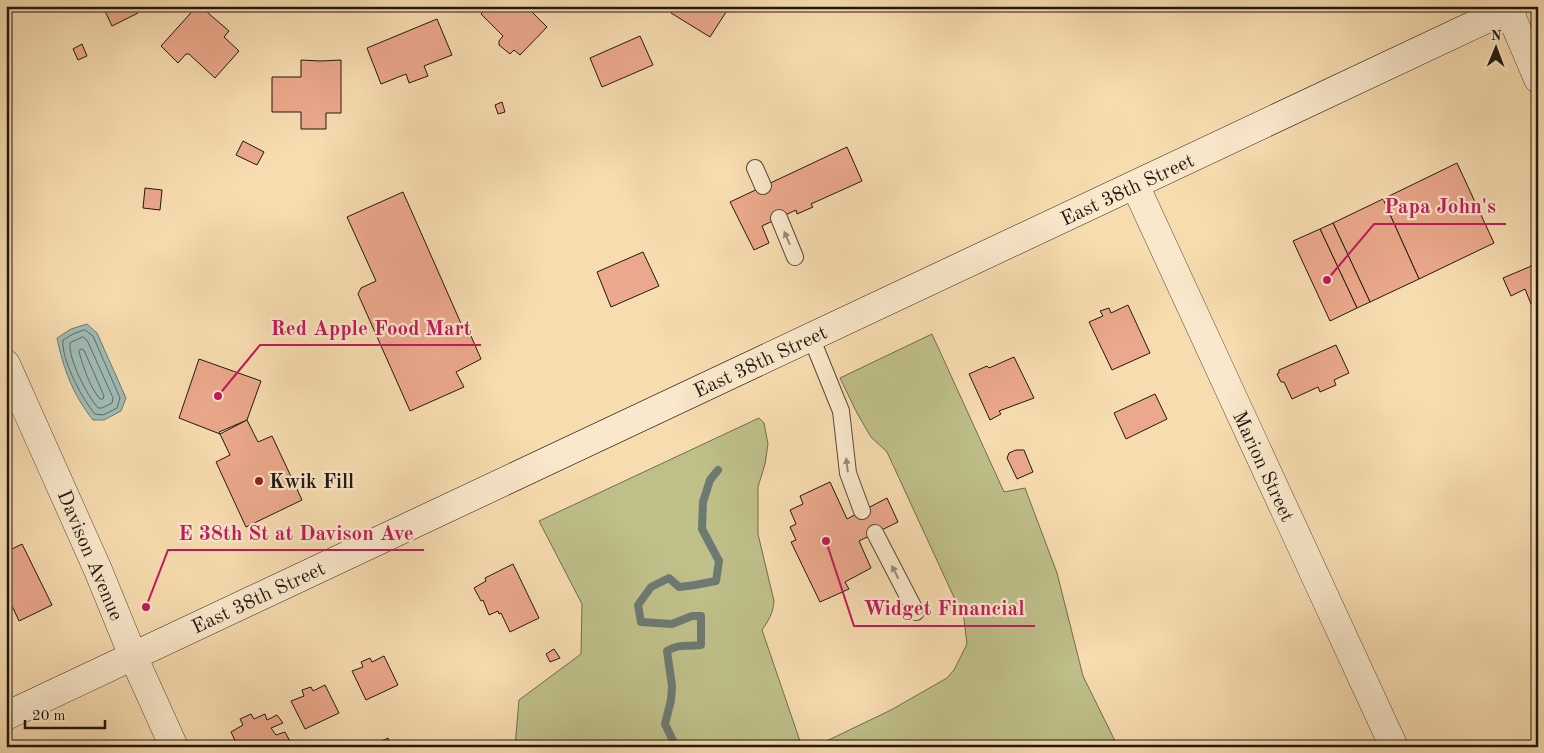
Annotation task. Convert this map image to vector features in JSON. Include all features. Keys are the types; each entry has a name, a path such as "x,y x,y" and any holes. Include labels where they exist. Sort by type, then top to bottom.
{"main road":[{"path":"1510,7 1538,80"},
{"name":"East 38th Street","path":"6,716 1510,7"},
{"name":"Marion Street","path":"1135,185 1394,747"},
{"name":"Davison Avenue","path":"6,364 98,570 133,656 174,747"}],"lane":[{"path":"755,168 763,186"},
{"path":"779,218 795,257"},
{"path":"811,337 841,411 848,473 862,511"},
{"path":"875,533 916,612"}],"green space":[{"path":"932,334 1004,492 1025,488 1057,573 1083,676 1118,747 814,747 891,710 947,678 954,670 967,644 964,619 887,452 871,437 840,378"},
{"path":"759,418 764,423 768,444 765,464 758,487 758,534 774,601 773,609 762,630 802,747 515,747 519,700 581,654 582,604 539,521"}],"water":[{"path":"87,324 97,333 126,398 121,411 104,420 93,420 74,391 62,360 57,338 71,329"}],"building":[{"path":"109,6 135,6 138,13 112,26 104,9"},
{"path":"197,6 200,6 229,31 224,37 239,51 215,78 189,54 186,54 178,63 161,46"},
{"path":"488,6 526,6 547,27 520,55 514,50 510,54 499,45 499,41 503,36 481,14"},
{"path":"675,6 725,6 724,8 728,9 710,37 671,13"},
{"path":"437,19 452,55 424,66 428,76 409,83 406,74 381,84 367,48"},
{"path":"640,36 653,65 602,87 590,58"},
{"path":"82,44 87,56 78,60 73,49"},
{"path":"301,60 341,60 341,113 326,113 326,129 301,129 301,112 272,112 272,77 301,77"},
{"path":"502,102 505,112 498,114 495,105"},
{"path":"243,141 264,152 257,165 236,155"},
{"path":"847,147 862,181 811,204 813,207 797,214 796,210 762,226 769,243 754,250 730,202"},
{"path":"1457,163 1494,243 1419,279 1383,199"},
{"path":"145,188 162,190 160,210 143,208"},
{"path":"403,192 467,337 471,336 481,359 456,372 464,387 410,411 358,294 361,288 376,281 347,217"},
{"path":"1383,199 1419,279 1370,302 1333,223"},
{"path":"1333,223 1370,302 1357,308 1320,229"},
{"path":"1320,229 1357,308 1330,321 1293,241"},
{"path":"643,252 659,286 611,307 597,272"},
{"path":"1538,262 1538,301 1531,304 1525,289 1511,296 1503,278"},
{"path":"1128,305 1150,353 1112,370 1089,322 1103,316 1100,311 1109,308 1111,313"},
{"path":"1336,345 1349,373 1334,380 1336,385 1320,392 1318,387 1292,399 1284,382 1281,382 1277,374 1279,370"},
{"path":"1014,357 1034,398 999,411 1001,414 990,420 969,374"},
{"path":"199,359 261,381 247,420 219,432 220,434 179,418"},
{"path":"1155,394 1167,419 1126,439 1114,413"},
{"path":"247,420 258,442 272,436 302,500 246,527 216,462 230,455 220,434"},
{"path":"1016,450 1024,450 1033,472 1017,479 1007,458 1009,453"},
{"path":"830,482 847,519 887,498 898,522 859,541 871,568 845,582 849,589 820,602 791,542 796,540 790,527 796,524 790,510 803,504 800,496"},
{"path":"22,544 52,605 19,621 6,593 6,552"},
{"path":"513,564 539,618 510,632 501,613 499,614 498,611 489,615 483,600 481,601 474,588 486,581 485,578"},
{"path":"554,649 560,658 550,662 546,654"},
{"path":"384,656 398,685 366,700 352,671 363,667 361,662 370,658 372,662"},
{"path":"325,685 339,713 305,729 291,701 304,696 302,690 311,687 313,691"},
{"path":"251,714 254,719 265,714 267,720 277,715 283,723 271,728 276,735 285,732 293,747 238,747 231,732 243,725 240,719"},
{"path":"388,738 392,747 378,747 376,744"}],"waterway":[{"path":"676,747 665,724 671,700 672,686 667,651 680,646 701,645 701,616 692,616 672,624 641,622 638,605 651,587 669,578 679,587 716,581 719,561 702,529 703,502 710,480 718,470"}],"place":[{"name":"Papa John's","path":"1327,280"},
{"name":"Red Apple Food Mart","path":"218,396"},
{"name":"Kwik Fill","path":"259,481"},
{"name":"Widget Financial","path":"826,541"},
{"name":"E 38th St at Davison Ave","path":"146,607"}]}
